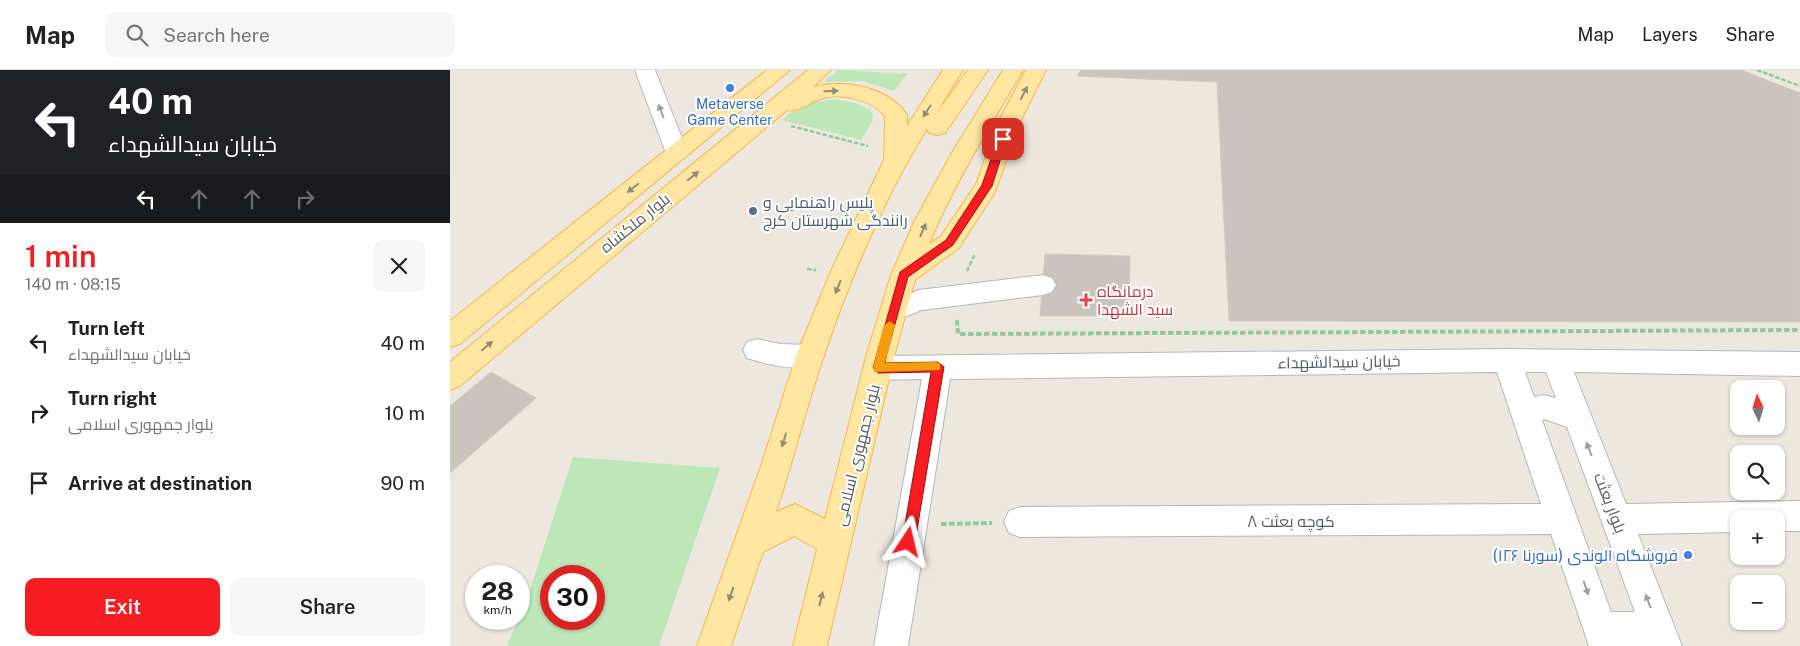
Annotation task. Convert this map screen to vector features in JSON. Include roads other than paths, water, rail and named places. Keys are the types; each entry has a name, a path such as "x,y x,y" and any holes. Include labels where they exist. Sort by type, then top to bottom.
{"main road":[{"name":"بلوار ملکشاه","path":"450,336 780,70"},
{"name":"بلوار ملکشاه","path":"450,378 553,291 778,119 821,70"},
{"path":"714,646 777,463 810,356 851,256 895,161 953,70"},
{"path":"851,256 978,70"},
{"name":"بلوار جمهوری اسلامی","path":"810,646 878,368 904,275 927,220 964,151 1013,70"},
{"path":"904,275 950,242 987,186 1008,124 1036,70"},
{"path":"778,119 823,92 847,92 868,96 887,106 896,115 895,161"},
{"path":"513,285 513,297 518,300 538,298 553,291"},
{"path":"749,542 795,519 835,542"}],"street":[{"path":"645,70 677,153"},
{"path":"894,311 919,300 1043,284"},
{"path":"758,350 780,355 810,356"},
{"path":"1507,360 1603,638 1662,637"},
{"name":"خیابان سیدالشهداء","path":"878,368 1507,360 1800,364"},
{"name":"بلوار بعثت","path":"1556,361 1662,637"},
{"path":"891,646 938,367"},
{"path":"1527,418 1532,410 1544,407 1578,418"},
{"path":"1616,519 1800,516"},
{"name":"کوچه بعثت ۸","path":"1020,522 1562,519"}],"place":[{"name":"Metaverse Game Center","path":"730,88"},
{"name":"پلیس راهنمایی و رانندگی شهرستان کرج","path":"753,211"},
{"name":"درمانگاه سید الشهدا","path":"1086,300"},
{"name":"فروشگاه الوندی (سورنا ۱۲۶)","path":"1688,555"}]}
